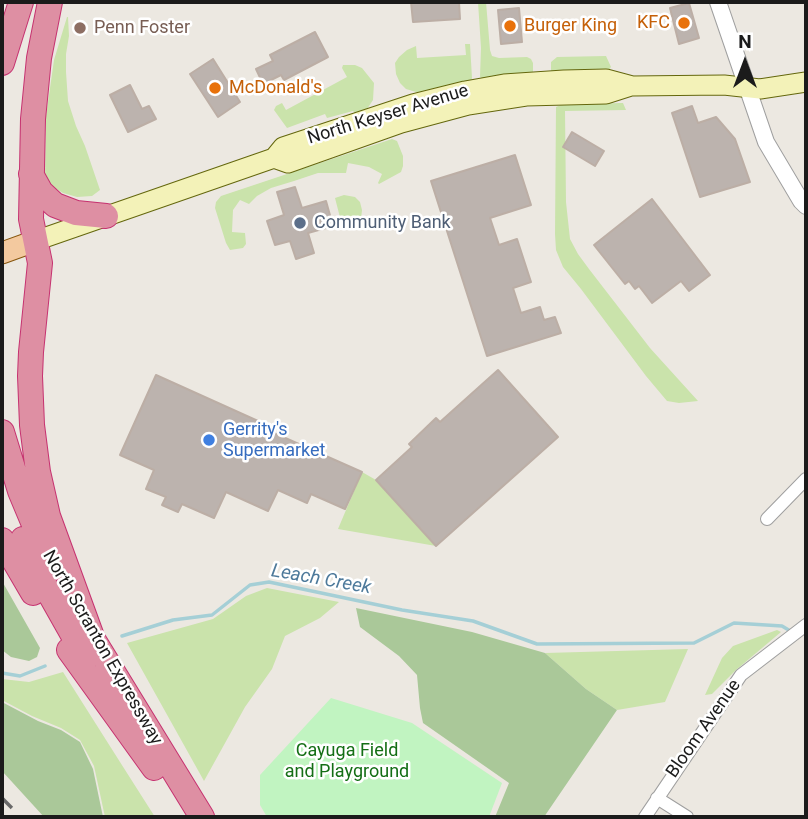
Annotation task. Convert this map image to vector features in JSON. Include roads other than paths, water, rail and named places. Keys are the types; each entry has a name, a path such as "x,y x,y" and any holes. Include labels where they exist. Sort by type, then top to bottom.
{"highway":[{"path":"2,12 5,2"},
{"path":"2,63 21,2"},
{"path":"50,2 35,90 31,174 31,219 40,263 30,376 35,450 48,516 96,645"},
{"path":"31,174 40,192 55,205 76,214 106,216"},
{"name":"North Scranton Expressway","path":"2,432 20,491 62,585 202,817"},
{"name":"North Scranton Expressway","path":"2,483 17,524 43,580 83,653 185,817"},
{"path":"2,540 67,647 155,769"}],"main road":[{"name":"North Keyser Avenue","path":"2,253 274,158 283,147 413,104 465,91 504,84 564,80 606,79 632,86 724,85 761,89 806,82"}],"street":[{"path":"718,2 766,142 806,206"},
{"path":"767,519 806,479"},
{"name":"Bloom Avenue","path":"645,817 741,675 806,625"},
{"path":"657,798 687,817"}],"waterway":[{"path":"122,636 173,620 212,615 250,585 269,582 402,610 473,621 537,644 694,643 734,623 782,626 792,632"},
{"name":"Leach Creek","path":"2,673 20,676 45,666"}],"railway":[{"path":"2,798 21,817"}],"place":[{"name":"KFC","path":"684,23"},
{"name":"Burger King","path":"510,26"},
{"name":"Penn Foster","path":"80,28"},
{"name":"McDonald's","path":"215,88"},
{"name":"Community Bank","path":"300,223"},
{"name":"Gerrity's Supermarket","path":"209,440"}],"park label":[{"name":"Cayuga Field and Playground","path":"347,761"}]}
